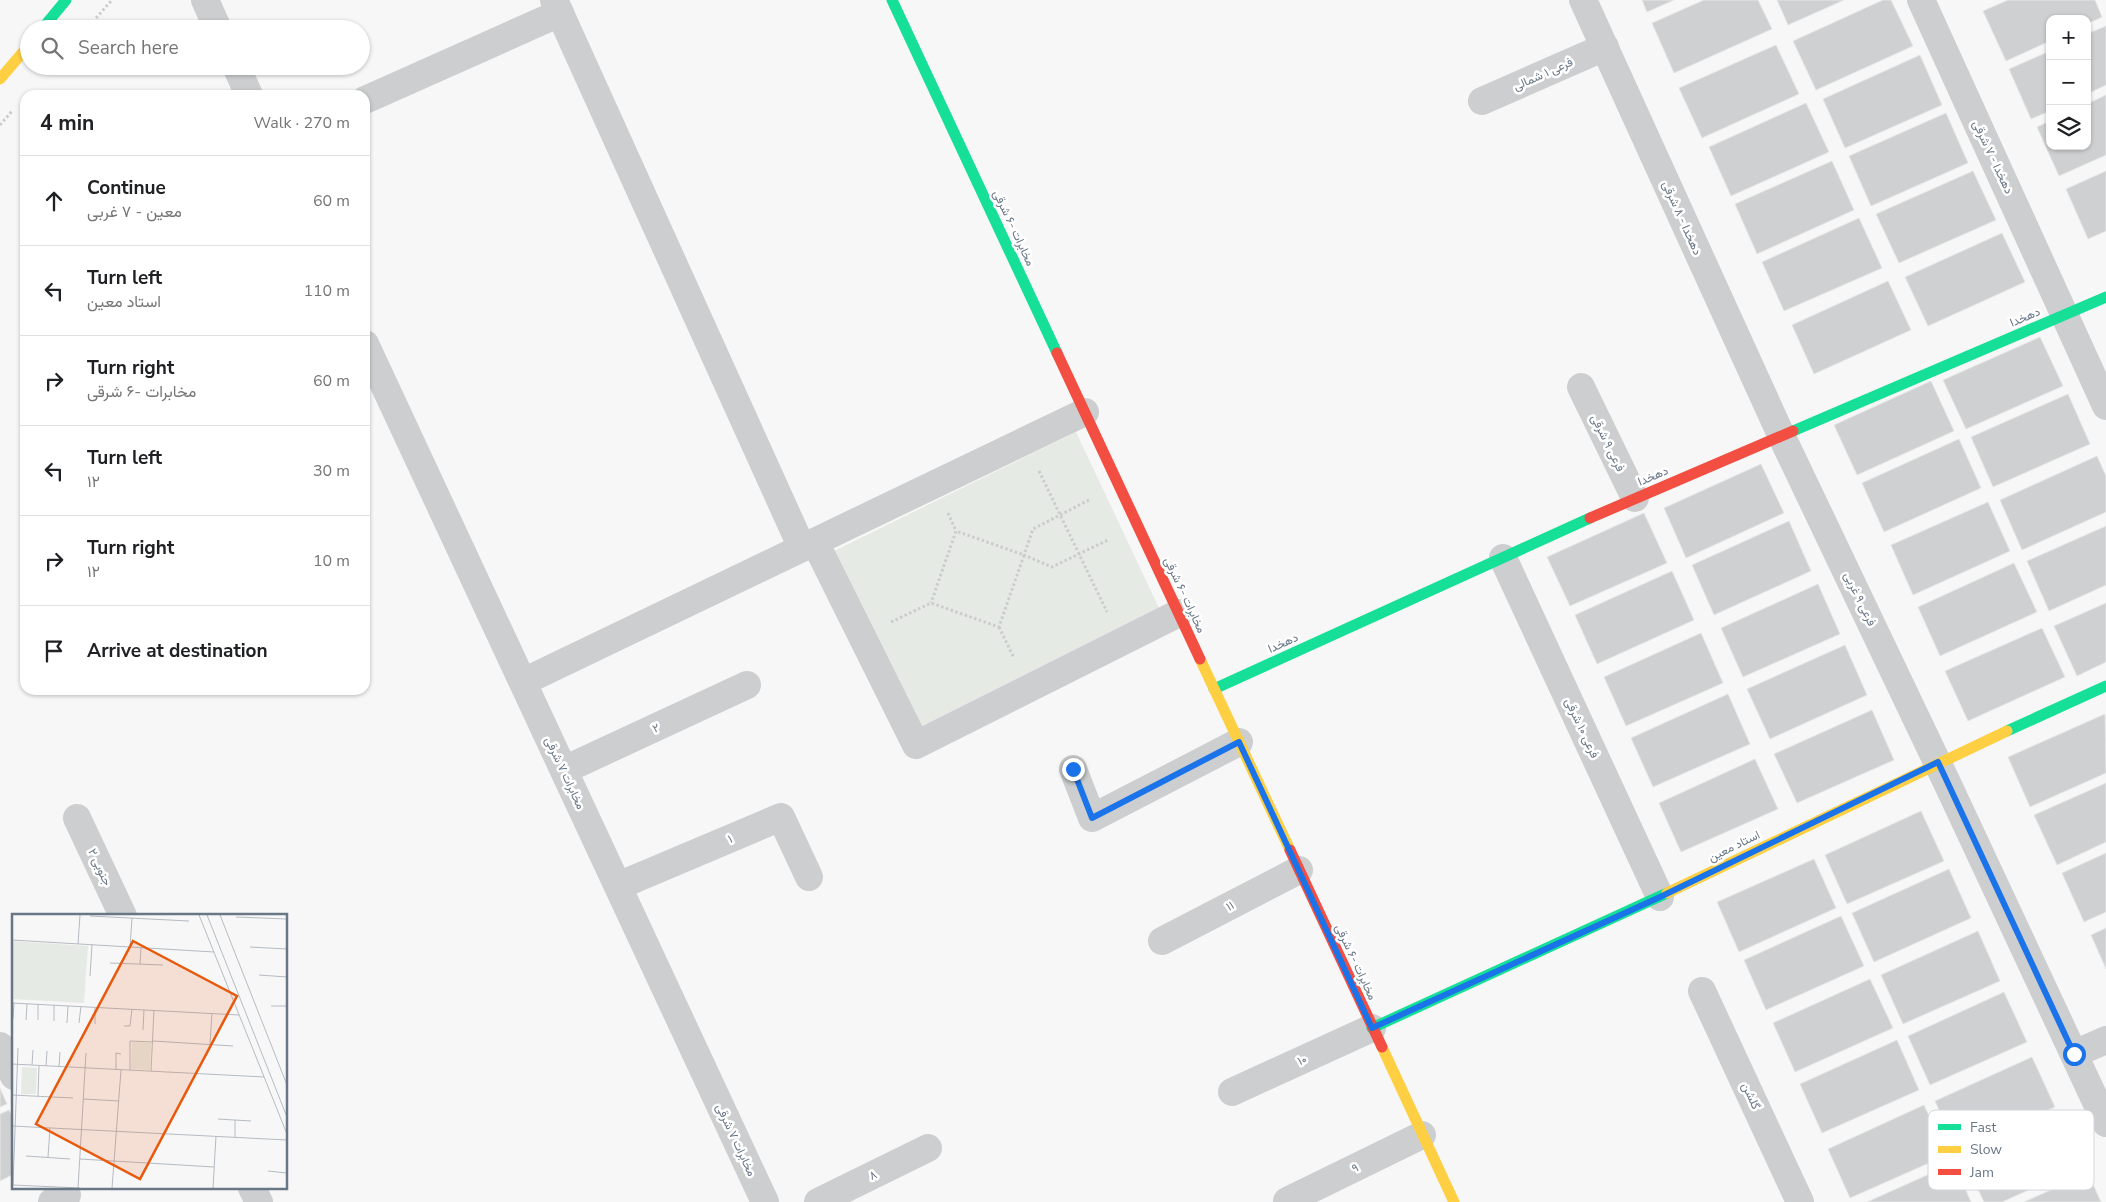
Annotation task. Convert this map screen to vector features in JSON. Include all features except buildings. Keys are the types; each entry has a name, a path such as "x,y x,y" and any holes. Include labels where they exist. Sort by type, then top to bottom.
{"street":[{"path":"49,20 66,0"},
{"path":"205,0 214,20"},
{"name":"مخابرات -۶ شرقی","path":"892,0 1454,1202"},
{"name":"دهخدا - ۸ شرقی","path":"1583,0 1782,437"},
{"name":"دهخدا - ۷ شرقی","path":"1920,0 2106,406"},
{"path":"370,98 557,7 809,545 862,635 916,745 1179,613"},
{"name":"فرعی ۱ شمالی","path":"1482,101 1605,47"},
{"path":"0,79 20,56"},
{"path":"240,75 247,90"},
{"name":"دهخدا","path":"1214,689 1636,498 2106,297"},
{"name":"مخابرات ۷ شرقی","path":"370,355 765,1202"},
{"name":"فرعی ۹ شرقی","path":"1581,387 1636,498"},
{"path":"523,682 1084,412"},
{"name":"فرعی ۹ غربی","path":"1782,437 1938,762 2106,1123"},
{"name":"فرعی ۱۰ شرقی","path":"1503,558 1660,897"},
{"name":"۲","path":"564,770 747,685"},
{"name":"استاد معین","path":"1372,1028 1660,897 1938,762 2106,686"},
{"path":"1073,769 1092,818 1239,742"},
{"name":"۱","path":"618,886 781,817 809,877"},
{"name":"۲ جنوبی","path":"77,818 122,914"},
{"name":"۱۱","path":"1162,941 1299,870"},
{"name":"گلشن","path":"1702,991 1800,1202"},
{"name":"۱۰","path":"1232,1092 1372,1028"},
{"path":"2074,1054 2106,1040"},
{"path":"0,1046 12,1072"},
{"name":"۹","path":"1287,1201 1422,1135"},
{"name":"۸","path":"818,1202 928,1148"},
{"path":"253,1190 259,1202"}],"path":[{"path":"95,20 112,0"},
{"path":"1026,441 1121,643"},
{"path":"862,635 931,603 999,627 1033,529 1060,513 1119,485"},
{"path":"931,603 956,531 1052,567 1138,525"}],"shaded area":[{"path":"1076,432 1159,608 917,730 834,551"}],"traffic: fast":[{"path":"49,20 66,0"},
{"path":"892,0 1057,353"},
{"path":"1793,431 2106,297"},
{"path":"1214,689 1590,518"},
{"path":"2007,731 2106,686"},
{"path":"1372,1028 1667,893"}],"traffic: slow":[{"path":"0,79 20,56"},
{"path":"1200,659 1290,850"},
{"path":"1667,893 2007,731"},
{"path":"1382,1047 1454,1202"}],"traffic: jam":[{"path":"1057,353 1200,659"},
{"path":"1590,518 1793,431"},
{"path":"1290,850 1382,1047"}],"route":[{"path":"1073,769 1092,818 1239,742 1372,1028 1660,897 1938,762 2074,1054"}]}
